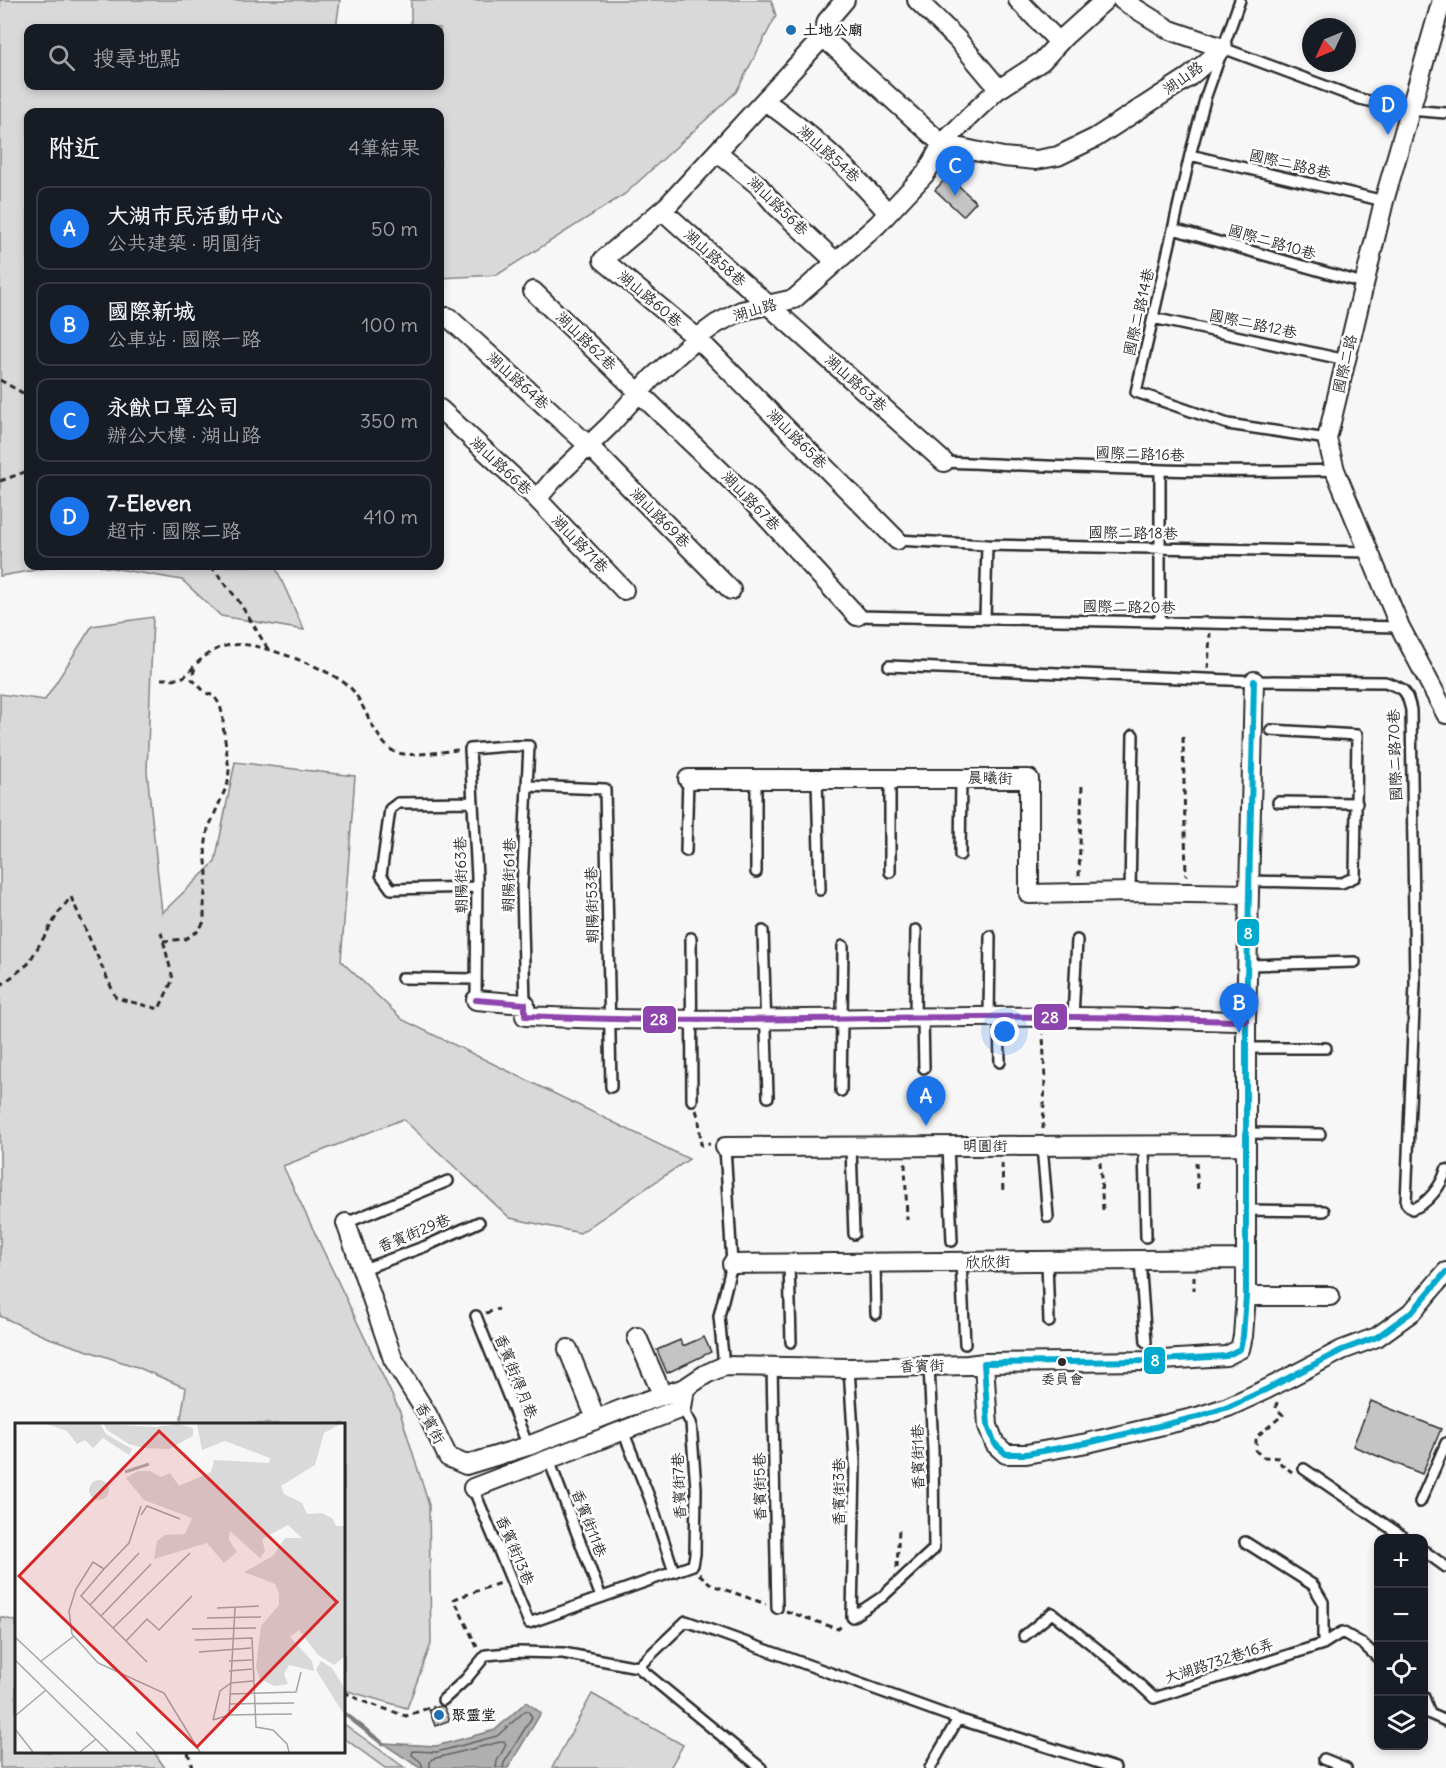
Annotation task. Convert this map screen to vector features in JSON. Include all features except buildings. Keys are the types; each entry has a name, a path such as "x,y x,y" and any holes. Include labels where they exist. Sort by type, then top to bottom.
{"street":[{"path":"663,211 823,37 827,21 845,0"},
{"path":"917,0 957,39 999,89"},
{"path":"1018,0 1059,42"},
{"name":"湖山路","path":"537,499 639,392 697,338 716,324 741,311 794,299 888,213 926,173 942,144 999,89 1042,61 1059,42 1105,0"},
{"path":"1122,0 1170,30 1223,48"},
{"name":"國際二路","path":"1440,0 1384,201 1327,439 1335,470 1400,627 1446,714"},
{"name":"湖山路","path":"823,37 942,144 1003,157 1036,160 1058,156 1095,138 1189,77 1223,48"},
{"name":"湖山路54巷","path":"765,101 789,118 860,181 888,213"},
{"name":"湖山路56巷","path":"717,152 758,185 776,206 836,262"},
{"name":"湖山路60巷","path":"663,211 603,260 697,338"},
{"name":"湖山路58巷","path":"663,211 768,305"},
{"name":"湖山路62巷","path":"533,291 639,392"},
{"name":"湖山路63巷","path":"768,305 944,462"},
{"name":"湖山路64巷","path":"448,317 589,446"},
{"name":"湖山路65巷","path":"697,338 897,540"},
{"name":"湖山路67巷","path":"639,392 748,497 857,616"},
{"name":"湖山路66巷","path":"444,414 537,499"},
{"name":"湖山路69巷","path":"589,446 732,591"},
{"name":"湖山路71巷","path":"537,499 624,590"},
{"path":"1254,681 1246,1021 1246,1296 1330,1296"},
{"name":"晨曦街","path":"688,779 1029,779 1029,894 1186,893 1250,887"},
{"path":"476,1000 525,1004 525,1016 609,1020 1073,1017 1246,1021"},
{"name":"明圓街","path":"725,1148 1194,1145 1246,1139"},
{"name":"香賓街","path":"346,1223 393,1359 427,1414 448,1457 466,1465 528,1446 625,1408 685,1388 706,1374 724,1366 849,1368 984,1363 1146,1361 1226,1356 1240,1349 1246,1296"},
{"name":"欣欣街","path":"732,1264 1245,1259"},
{"path":"984,1363 988,1426 995,1444 1006,1454 1026,1454 1086,1443 1197,1417 1228,1407 1342,1350 1377,1336 1413,1311 1446,1272"},
{"path":"637,1337 658,1385"},
{"path":"568,1349 592,1409"},
{"path":"473,1488 682,1408 685,1388"}],"lane":[{"name":"國際二路14巷","path":"1240,0 1206,96 1190,155 1136,392 1228,424 1327,439"},
{"path":"1223,48 1360,99 1409,110 1446,112"},
{"name":"國際二路8巷","path":"1190,155 1384,201"},
{"name":"國際二路10巷","path":"1173,229 1363,283"},
{"name":"國際二路12巷","path":"1153,318 1346,360"},
{"name":"國際二路16巷","path":"944,462 1160,471 1335,470"},
{"path":"1160,471 1160,622"},
{"name":"國際二路18巷","path":"897,540 987,546 1369,552"},
{"path":"985,619 987,546"},
{"name":"國際二路20巷","path":"857,616 1400,627"},
{"name":"國際二路70巷","path":"889,666 1207,680 1385,682 1402,688 1407,693 1411,710 1415,984 1406,1203 1412,1209 1420,1207 1443,1181 1446,1170"},
{"path":"1250,887 1342,883 1355,877 1357,735 1271,730"},
{"path":"1130,892 1133,735"},
{"name":"朝陽街61巷","path":"470,749 529,746 522,887 525,1004"},
{"name":"朝陽街63巷","path":"470,749 477,887 476,1000"},
{"path":"890,778 891,872"},
{"path":"960,855 961,778"},
{"path":"686,851 688,779"},
{"path":"756,779 756,872"},
{"path":"817,779 820,890"},
{"name":"朝陽街53巷","path":"527,786 605,789 611,1087"},
{"path":"473,802 398,803 390,809 381,875 391,889 477,887"},
{"path":"1278,802 1357,803"},
{"path":"916,930 919,1019 924,1068"},
{"path":"763,931 768,1097"},
{"path":"990,936 994,1018 999,1062"},
{"path":"691,938 692,1100"},
{"path":"1073,1017 1077,940"},
{"path":"841,1091 843,946"},
{"path":"1248,965 1355,962"},
{"path":"402,978 476,978"},
{"path":"1247,1048 1326,1048"},
{"path":"1246,1139 1320,1134"},
{"path":"1144,1145 1146,1236"},
{"path":"948,1146 952,1241"},
{"path":"1042,1146 1048,1217"},
{"path":"851,1147 854,1234"},
{"path":"724,1366 719,1316 732,1264 725,1148"},
{"path":"346,1223 448,1180"},
{"path":"1246,1210 1324,1211"},
{"name":"香賓街29巷","path":"361,1270 426,1246 478,1222"},
{"path":"1140,1260 1146,1342"},
{"path":"1047,1261 1049,1322"},
{"path":"961,1262 965,1344"},
{"path":"789,1263 791,1342"},
{"path":"875,1263 876,1314"},
{"name":"香賓街得月巷","path":"476,1316 528,1446"},
{"name":"香賓街1巷","path":"896,1584 934,1549 929,1365"},
{"name":"香賓街5巷","path":"772,1366 777,1608"},
{"name":"香賓街3巷","path":"849,1368 855,1463 852,1617"},
{"name":"香賓街7巷","path":"682,1408 691,1423 696,1488 693,1565"},
{"path":"623,1431 650,1499 674,1572"},
{"path":"1420,1502 1446,1443"},
{"name":"香賓街11巷","path":"549,1460 601,1597"},
{"path":"1304,1468 1398,1534"},
{"name":"香賓街13巷","path":"473,1488 529,1623 601,1597"},
{"path":"1245,1542 1313,1585 1323,1602 1323,1644"},
{"path":"1428,1554 1446,1567"},
{"path":"601,1597 693,1565"},
{"path":"852,1617 896,1584"},
{"name":"大湖路732巷16弄","path":"1024,1636 1052,1613 1125,1671 1154,1698 1323,1644 1342,1632 1363,1644 1374,1654"},
{"path":"638,1667 686,1621 958,1719 1115,1768"},
{"path":"443,1700 466,1679 486,1655 519,1652 563,1653 638,1667 761,1768"},
{"path":"1428,1708 1430,1714 1446,1721"},
{"path":"930,1768 958,1719"},
{"path":"1324,1759 1346,1768"}],"path":[{"path":"0,380 24,394"},
{"path":"0,482 24,473"},
{"path":"214,570 238,600 268,649"},
{"path":"1207,680 1211,623"},
{"path":"161,679 186,676 215,648 234,644 259,647 297,658 337,678 352,689 382,740 393,751 402,754 470,749"},
{"path":"163,941 185,939 198,931 204,921 207,874 205,848 208,829 228,783 229,770 220,705 214,696 206,693 192,679 196,664"},
{"path":"1183,737 1186,893"},
{"path":"1078,893 1082,784"},
{"path":"0,986 27,964 71,897 116,998 159,1008 173,979 160,932"},
{"path":"1042,1017 1045,1080 1042,1146"},
{"path":"692,1100 699,1119 701,1145 718,1144 725,1148"},
{"path":"1194,1145 1198,1193"},
{"path":"1000,1146 1003,1194"},
{"path":"1099,1146 1103,1210"},
{"path":"904,1147 907,1220"},
{"path":"1280,1382 1276,1408 1283,1415 1256,1437 1256,1451 1263,1457 1279,1458 1281,1464 1297,1475 1304,1468"},
{"path":"896,1584 899,1528"},
{"path":"693,1565 701,1577 712,1585 838,1629 852,1617"},
{"path":"483,1659 454,1599 511,1579"},
{"path":"345,1692 362,1701 406,1716 432,1707 443,1700"},
{"path":"188,1753 192,1768"}],"shaded area":[{"path":"0,0 340,0 337,24 24,24 24,90 444,90 444,24 411,24 411,0 771,0 776,16 736,92 625,194 497,275 444,278 444,108 24,108 24,570 35,570 0,576"},
{"path":"123,570 277,570 304,630 221,616 182,580"},
{"path":"153,617 147,771 162,913 215,862 235,762 355,776 341,961 403,1020 689,1159 580,1233 510,1218 403,1119 283,1166 400,1412 429,1505 431,1644 407,1708 345,1690 345,1423 180,1423 186,1388 137,1367 46,1337 0,1316 0,694 45,700 92,626"},
{"path":"0,1617 15,1621 15,1753 155,1753 165,1768 0,1768"},
{"path":"592,1694 683,1745 670,1768 552,1768"},
{"path":"345,1725 405,1768 385,1768 345,1739"}],"water":[{"path":"526,1702 541,1713 508,1768 420,1768 382,1743 436,1746 495,1730"}],"waterway":[{"path":"345,1714 382,1743"}],"transit line":[{"name":"8","path":"1254,681 1246,1021 1246,1296 1240,1349 1226,1356 1146,1361 984,1363 988,1426 995,1444 1006,1454 1026,1454 1087,1443 1197,1417 1228,1407 1342,1350 1377,1337 1413,1311 1446,1272"},
{"name":"28","path":"476,1000 525,1004 525,1016 594,1019 1117,1017 1246,1021"}],"place":[{"name":"土地公廟","path":"791,30"},
{"name":"7-Eleven","path":"1388,135"},
{"name":"永猷口罩公司","path":"955,196"},
{"name":"國際新城","path":"1239,1033"},
{"name":"大湖市民活動中心","path":"926,1126"},
{"name":"委員會","path":"1062,1362"},
{"name":"聚靈堂","path":"439,1715"}]}
